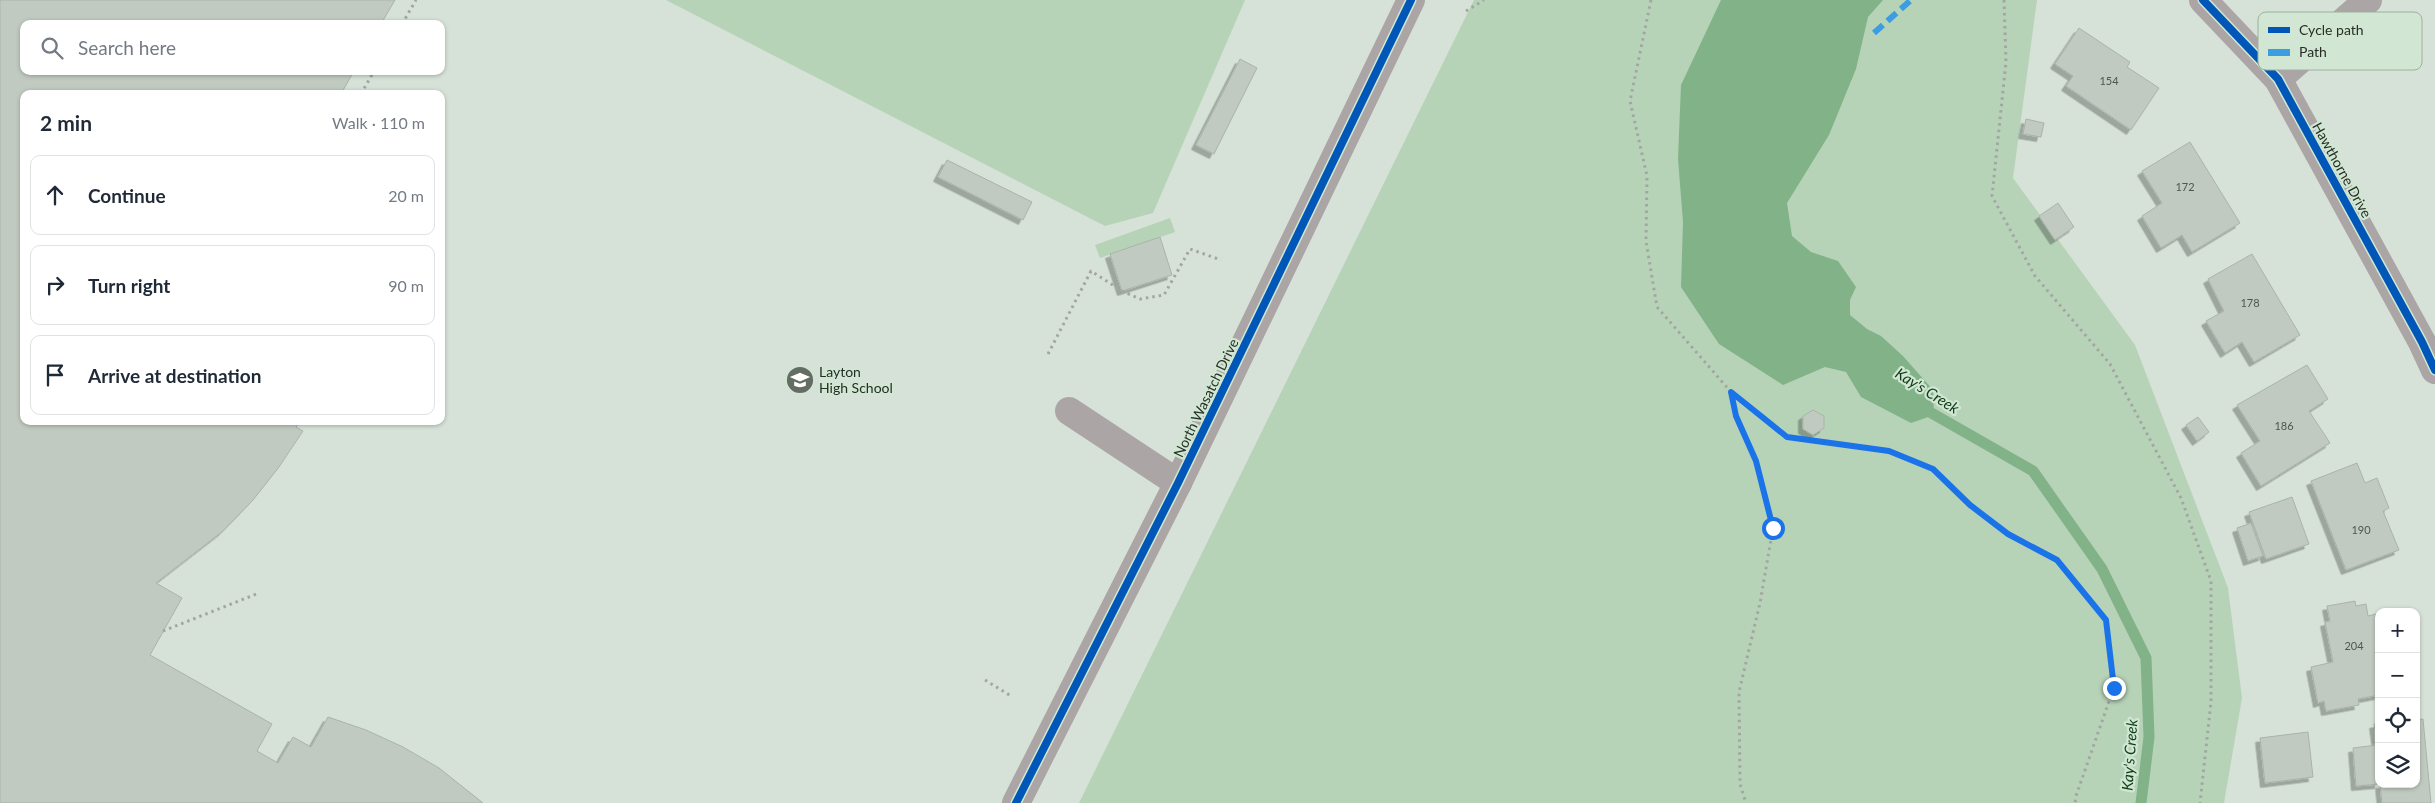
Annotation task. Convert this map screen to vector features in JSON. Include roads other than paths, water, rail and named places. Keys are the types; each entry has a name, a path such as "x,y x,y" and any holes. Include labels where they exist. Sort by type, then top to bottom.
{"street":[{"name":"North Wasatch Drive","path":"1016,803 1178,483 1411,0"},
{"name":"Hawthorne Drive","path":"2203,0 2258,58"},
{"path":"2354,12 2368,0"},
{"name":"Hawthorne Drive","path":"2269,70 2278,79 2422,342 2435,370"},
{"path":"2278,79 2288,70"},
{"path":"1069,411 1178,483"}],"water":[{"path":"1721,0 1883,0 1868,17 1856,69 1829,135 1787,203 1792,236 1811,252 1838,261 1856,287 1850,300 1850,315 1867,329 1881,336 1903,356 1933,390 1934,415 1911,423 1861,397 1846,372 1825,367 1783,385 1719,344 1681,287 1683,222 1678,159 1681,85"}],"waterway":[{"name":"Kay's Creek","path":"1921,407 2033,471 2102,569 2146,658 2149,737 2141,803"}],"place":[{"name":"Layton High School","path":"800,380"}]}
